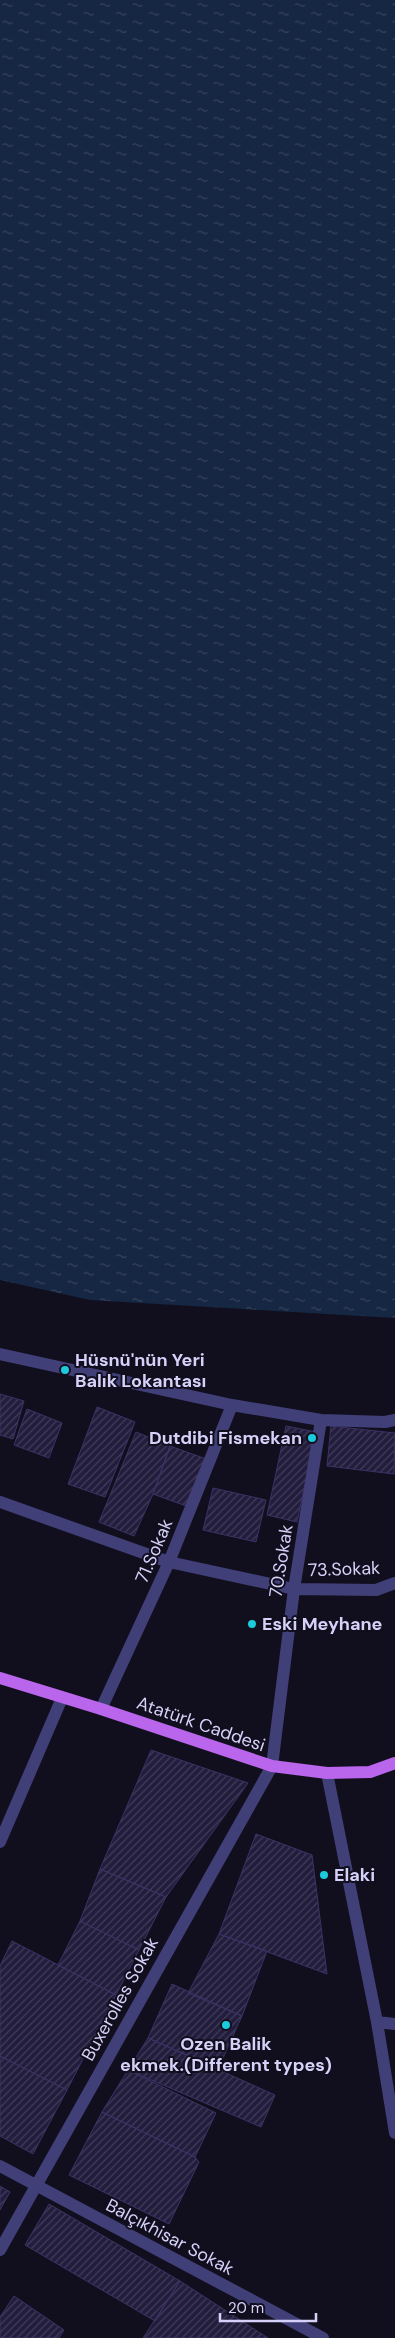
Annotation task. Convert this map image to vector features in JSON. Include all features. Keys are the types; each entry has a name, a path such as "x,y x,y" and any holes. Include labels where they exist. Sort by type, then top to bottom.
{"main road":[{"name":"Atatürk Caddesi","path":"0,1678 101,1709 272,1766 328,1772 370,1772 395,1763"}],"street":[{"path":"0,1354 232,1405 321,1420 385,1422 395,1420"},
{"name":"71.Sokak","path":"101,1709 170,1562 232,1405"},
{"name":"70.Sokak","path":"272,1766 294,1589 321,1420"},
{"name":"73.Sokak","path":"0,1502 170,1562 294,1589 376,1590 395,1583"},
{"path":"0,1842 62,1698"},
{"name":"Buxerolles Sokak","path":"0,2250 272,1766"},
{"path":"328,1772 377,2022 395,2133"},
{"path":"377,2022 395,2024"},
{"name":"Balçıkhisar Sokak","path":"0,2166 323,2338"}],"water":[{"path":"0,0 395,0 395,1318 90,1300 0,1280"}],"building":[{"path":"0,1394 24,1401 13,1439 0,1435"},
{"path":"97,1407 135,1422 105,1497 68,1484"},
{"path":"27,1409 62,1423 49,1458 14,1445"},
{"path":"286,1426 316,1432 297,1522 267,1515"},
{"path":"331,1426 395,1433 394,1474 327,1466"},
{"path":"136,1432 170,1446 153,1494 134,1536 99,1522"},
{"path":"170,1446 206,1459 189,1507 153,1494"},
{"path":"213,1488 266,1500 256,1542 203,1530"},
{"path":"151,1750 248,1783 166,1897 100,1869"},
{"path":"256,1834 312,1855 327,1974 219,1934"},
{"path":"100,1869 166,1897 139,1950 80,1921"},
{"path":"80,1921 139,1950 116,1995 58,1965"},
{"path":"219,1934 267,1951 242,2016 188,1993"},
{"path":"12,1941 116,1995 67,2090 0,2056 0,1966"},
{"path":"172,1984 242,2016 218,2069 148,2038"},
{"path":"148,2038 275,2095 261,2127 128,2070"},
{"path":"0,2056 67,2090 33,2154 0,2136"},
{"path":"128,2070 216,2113 195,2157 102,2112"},
{"path":"102,2112 195,2157 199,2162 169,2224 69,2175"},
{"path":"0,2186 10,2192 0,2210"},
{"path":"49,2204 180,2281 155,2321 25,2245"},
{"path":"180,2281 268,2338 143,2338"},
{"path":"14,2296 64,2330 59,2338 0,2338 0,2317"}],"place":[{"name":"Hüsnü'nün Yeri Balık Lokantası","path":"65,1370"},
{"name":"Dutdibi Fismekan","path":"312,1438"},
{"name":"Eski Meyhane","path":"252,1624"},
{"name":"Elaki","path":"324,1875"},
{"name":"Ozen Balik ekmek.(Different types)","path":"226,2025"}]}
